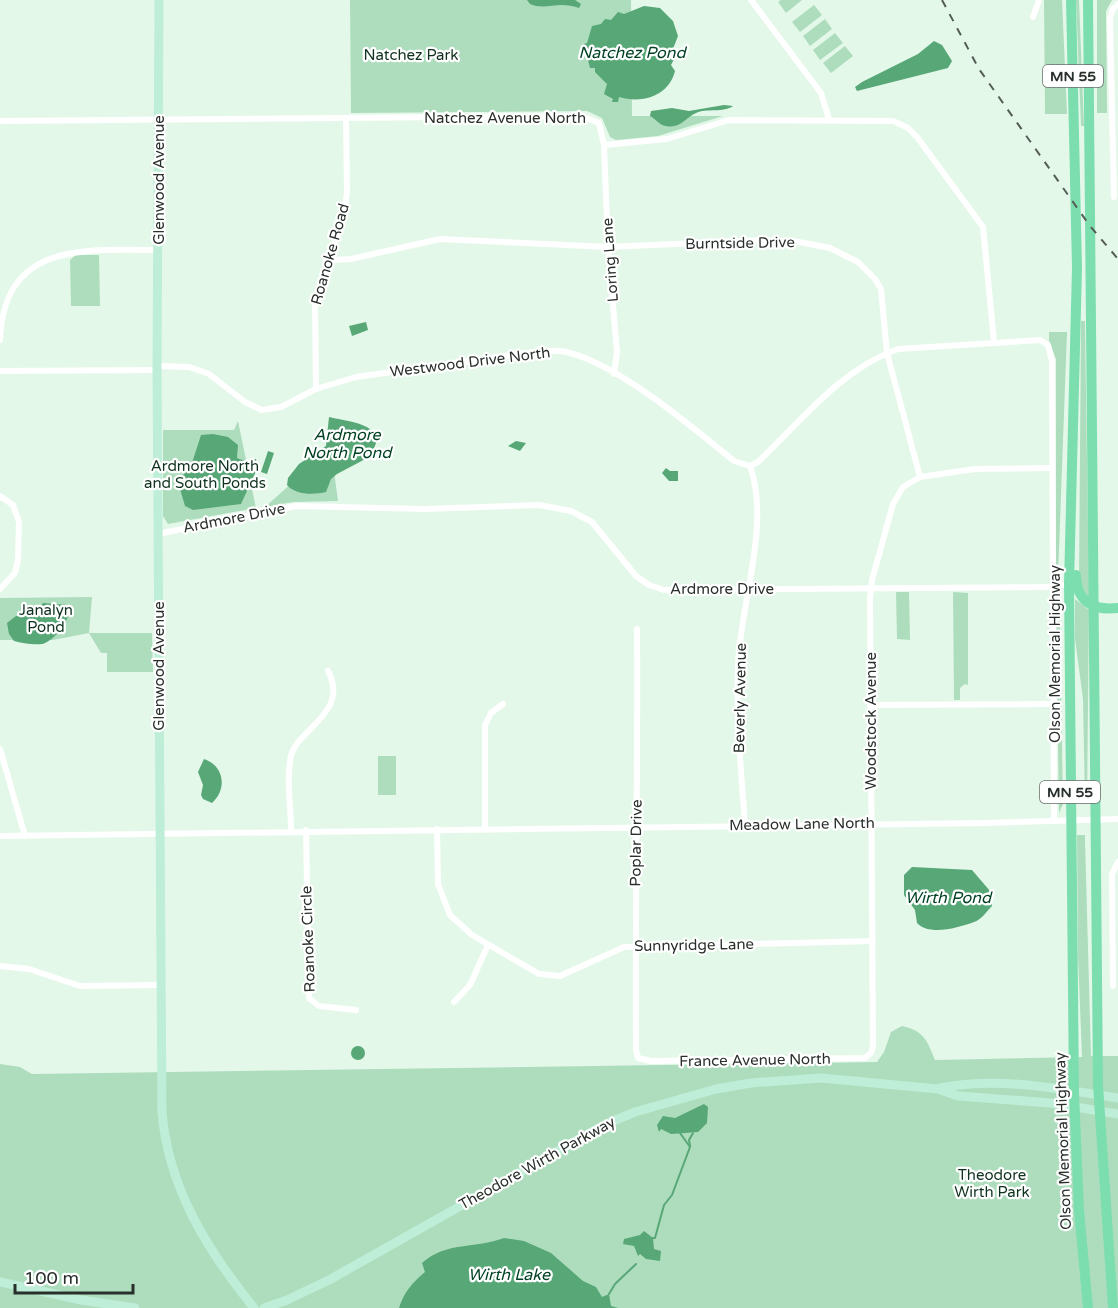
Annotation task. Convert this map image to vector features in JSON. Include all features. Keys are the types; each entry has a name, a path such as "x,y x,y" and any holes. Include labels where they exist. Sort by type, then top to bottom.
{"main road":[{"name":"Olson Memorial Highway","path":"1071,0 1077,275 1071,437 1069,584 1074,1107 1088,1308"},
{"name":"MN 55","path":"1088,0 1098,1096 1113,1308"},
{"path":"1071,437 1077,481 1076,585 1084,601 1095,607 1118,608"}],"street":[{"name":"Glenwood Avenue","path":"159,0 157,368 162,1112 169,1161 191,1216 209,1246 254,1308"},
{"path":"751,0 821,93 829,119"},
{"path":"1033,17 1039,0"},
{"path":"1114,197 1110,18 1117,5"},
{"name":"Natchez Avenue North","path":"0,121 581,116 599,123 604,145"},
{"name":"Roanoke Road","path":"316,389 315,303 346,204 346,119"},
{"path":"604,145 667,140 729,120 829,119 880,120 899,123 917,137 983,227 994,342"},
{"name":"Loring Lane","path":"604,145 608,247 617,352 614,374"},
{"name":"Burntside Drive","path":"330,260 351,259 440,239 608,247 766,240 799,242 830,248 858,262 875,279 881,289 887,353 920,477"},
{"path":"0,340 2,314 9,296 27,273 44,261 60,254 83,250 158,250"},
{"path":"750,466 758,462 833,389 865,364 887,353 898,349 1034,339 1048,345 1052,361 1054,821"},
{"name":"Westwood Drive North","path":"157,368 189,367 209,374 245,402 262,410 281,407 316,389 356,377 549,350 570,353 614,374 668,408 734,461 750,466"},
{"path":"0,371 157,368"},
{"name":"Beverly Avenue","path":"745,824 738,750 738,664 750,588 757,491 750,466"},
{"path":"920,477 975,469 1052,468"},
{"name":"Woodstock Avenue","path":"871,1053 873,1046 873,941 871,588 895,498 908,483 920,477"},
{"path":"0,496 13,506 20,530 15,573 0,590"},
{"name":"Ardmore Drive","path":"158,534 296,506 425,508 539,505 571,511 592,522 636,576 657,588 871,588 1069,584"},
{"name":"Poplar Drive","path":"637,629 639,755 635,826 635,946 638,1058"},
{"path":"0,836 291,831 291,756 293,750 321,719 328,707 333,689 328,671"},
{"path":"485,828 485,725 491,713 502,704"},
{"path":"870,705 1053,704"},
{"path":"0,748 25,836"},
{"name":"Meadow Lane North","path":"291,831 1118,819"},
{"name":"Sunnyridge Lane","path":"437,829 438,884 445,907 462,929 532,971 553,977 575,971 618,948 635,946 873,941"},
{"name":"Roanoke Circle","path":"306,830 309,998 319,1006 356,1010"},
{"path":"1113,986 1112,874 1118,862"},
{"path":"454,1002 470,985 488,945"},
{"path":"0,966 29,969 80,986 160,985"},
{"name":"France Avenue North","path":"638,1058 651,1062 858,1059 865,1058 871,1053"},
{"name":"Theodore Wirth Parkway","path":"264,1308 329,1280 551,1152 634,1112 716,1089 786,1079 821,1078 938,1089 958,1096 1074,1107 1118,1114"},
{"name":"Theodore Wirth Parkway","path":"938,1089 959,1084 1017,1084 1118,1098"},
{"path":"0,1282 81,1300 135,1308"}],"green space":[{"name":"Natchez Park","path":"350,0 631,0 632,116 723,116 658,136 616,140 610,137 602,118 587,111 351,113"},
{"path":"802,0 786,13 778,2"},
{"path":"1044,0 1062,0 1067,114 1045,114"},
{"path":"1076,0 1079,0 1084,126 1081,126"},
{"path":"1097,0 1112,0 1106,11 1107,113 1097,113"},
{"path":"814,5 822,15 800,32 792,22"},
{"path":"825,19 832,29 810,46 803,36"},
{"path":"835,33 843,43 820,60 813,50"},
{"path":"845,46 853,56 831,73 823,63"},
{"path":"76,255 99,255 100,306 71,306 70,260"},
{"path":"1081,321 1085,321 1089,600 1079,581"},
{"path":"1049,332 1067,332 1058,577 1056,574 1056,359 1049,341"},
{"name":"Ardmore North and South Ponds","path":"238,421 256,508 168,524 163,516 163,430 234,430"},
{"name":"Ardmore North and South Ponds","path":"331,448 338,501 293,502 265,507"},
{"path":"896,592 909,592 910,640 897,639"},
{"path":"953,592 968,593 968,685 965,684 960,688 960,700 954,700"},
{"name":"Janalyn Pond","path":"92,597 89,633 53,640 0,640 0,598"},
{"path":"1075,599 1089,610 1087,805 1085,800 1083,699 1075,639"},
{"path":"1056,621 1060,621 1063,804 1059,813"},
{"path":"89,633 152,633 153,672 107,672 107,653 101,653"},
{"path":"378,756 396,756 396,795 378,795"},
{"name":"Theodore Wirth Park","path":"1077,835 1085,835 1091,1056 1118,1056 1118,1308 0,1308 0,1064 20,1067 32,1074 877,1062 884,1052 891,1032 902,1026 924,1037 935,1060 1082,1057"}],"water":[{"path":"527,0 575,0 581,4 579,8 564,5 536,6"},
{"name":"Natchez Pond","path":"644,6 660,8 673,21 678,36 671,54 674,59 671,65 675,71 672,80 667,87 653,96 637,99 619,97 618,102 612,102 613,99 604,94 607,84 595,72 595,68 590,68 584,44 587,43 592,26 601,24 605,19 611,20 618,12 624,14"},
{"path":"934,41 942,45 952,61 948,68 857,91 855,87 862,82 918,54"},
{"path":"724,105 733,106 700,112 671,127 659,123 650,116 651,111 672,108 689,111"},
{"path":"366,322 368,330 352,336 349,326"},
{"name":"Ardmore North Pond","path":"329,417 363,425 374,433 378,438 371,456 337,474 331,479 326,492 310,494 295,491 287,485 288,478 299,464 326,446"},
{"path":"213,434 228,437 238,445 237,458 245,461 256,459 257,469 241,504 193,510 185,506 178,482 192,463 201,435"},
{"path":"516,441 526,443 520,451 508,446"},
{"path":"268,451 274,453 267,474 261,472"},
{"path":"666,468 670,471 678,471 678,481 669,481 662,473"},
{"name":"Janalyn Pond","path":"43,603 68,605 68,616 61,629 52,639 42,644 14,641 9,634 7,623 16,616 34,615"},
{"path":"204,759 216,767 222,779 220,792 212,803 203,799 201,795 203,785 198,772"},
{"name":"Wirth Pond","path":"912,867 972,870 990,891 992,906 977,921 967,924 944,930 922,927 917,923 915,910 904,895 904,875"},
{"path":"358,1046 363,1048 365,1053 363,1058 358,1060 353,1058 351,1053 353,1048"},
{"path":"704,1104 708,1107 707,1123 698,1132 671,1134 661,1129 659,1132 657,1125 663,1116 675,1118"},
{"path":"644,1231 653,1238 654,1249 661,1251 660,1261 646,1259 640,1254 638,1256 634,1246 623,1244 624,1239 640,1235"},
{"name":"Wirth Lake","path":"504,1238 524,1241 551,1253 583,1281 596,1287 602,1297 609,1294 611,1306 618,1308 399,1308 409,1288 425,1272 422,1263 432,1256 451,1248"}],"waterway":[{"path":"653,1238 655,1238 664,1205 672,1195 690,1147 680,1133"},
{"path":"690,1146 689,1140 693,1133"},
{"path":"609,1294 615,1284 636,1264"}],"railway":[{"path":"942,0 979,69 1090,226 1118,259"}]}
